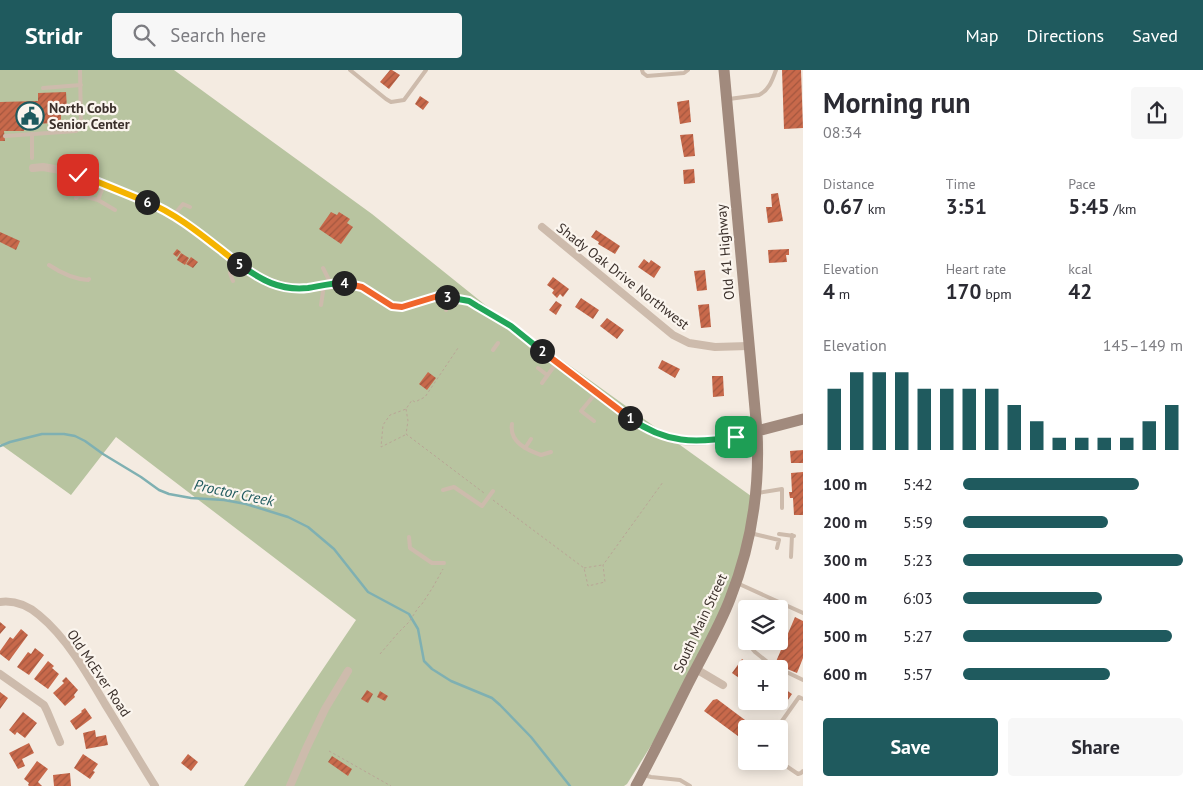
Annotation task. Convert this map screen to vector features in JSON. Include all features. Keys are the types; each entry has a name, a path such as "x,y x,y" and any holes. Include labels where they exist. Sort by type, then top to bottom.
{"main road":[{"name":"Old 41 Highway","path":"724,70 757,431"},
{"path":"757,431 803,419"},
{"name":"South Main Street","path":"636,786 715,633 743,562 755,493 758,452 757,431"}],"street":[{"path":"33,168 44,167 60,170 104,184 152,204 173,216 255,275 277,285 298,288 349,284 362,287 392,306 402,307 430,298 444,296 469,301 511,326 633,421 674,439 712,441 757,431"},
{"name":"Shady Oak Drive Northwest","path":"542,228 673,335 689,342 715,347 748,346"},
{"name":"Old McEver Road","path":"0,602 16,602 27,607 50,625 69,648 89,678 155,786"},
{"path":"696,669 722,686"},
{"path":"290,786 325,709 348,671"},
{"path":"0,674 44,705 60,742"}],"lane":[{"path":"5,136 76,131 82,126 80,70"},
{"path":"350,70 391,102 404,100 426,70"},
{"path":"642,70 647,76 684,73 688,70"},
{"path":"727,99 763,93 769,86 776,70"},
{"path":"43,88 81,85"},
{"path":"32,134 32,158"},
{"path":"98,200 104,184"},
{"path":"76,198 79,195 98,200 115,210"},
{"path":"173,216 183,204 190,207"},
{"path":"233,282 230,273 235,260"},
{"path":"49,265 78,279 89,279"},
{"path":"322,305 327,285 323,268"},
{"path":"444,296 446,310"},
{"path":"493,350 498,343"},
{"path":"542,382 557,362"},
{"path":"538,368 548,375"},
{"path":"594,420 581,411 596,393"},
{"path":"512,424 511,431 518,443 541,455 551,452"},
{"path":"525,448 531,439"},
{"path":"443,490 454,487 482,506 493,491"},
{"path":"755,493 782,489 782,508"},
{"path":"749,533 779,540 777,548"},
{"path":"779,534 793,536 791,557"},
{"path":"409,537 410,548 432,563 444,564"},
{"path":"736,582 803,613"},
{"path":"753,650 770,664 803,680"},
{"path":"783,720 801,698 803,691"},
{"path":"788,768 795,773 802,773"},
{"path":"642,774 651,777 680,780 690,786"}],"path":[{"path":"406,434 381,447 383,425 390,415 406,409 412,400 416,402 425,396 458,348"},
{"path":"406,409 408,421 406,434"},
{"path":"406,434 584,568 588,586 605,582 603,565 663,482"},
{"path":"380,654 409,622 422,604 444,564"},
{"path":"584,568 603,565"},
{"path":"329,751 391,786"}],"green space":[{"path":"0,70 174,70 372,214 484,304 751,496 744,563 687,688 627,784 624,786 244,786 356,620 116,437 71,495 0,444"}],"building":[{"path":"390,70 400,75 389,89 380,82"},
{"path":"782,70 801,70 803,128 784,129"},
{"name":"North Cobb Senior Center","path":"66,92 67,109 61,109 61,123 24,124 24,131 4,131 5,141 0,141 0,102 38,101 38,93"},
{"path":"420,96 429,102 423,110 415,104"},
{"path":"689,100 691,122 680,124 677,102"},
{"path":"693,134 695,156 684,157 680,135"},
{"path":"694,169 695,183 684,184 683,170"},
{"path":"778,193 783,221 768,223 766,207 772,207 771,194"},
{"path":"331,212 337,215 339,212 350,219 347,223 353,227 341,244 319,229"},
{"path":"596,230 620,246 615,254 598,244 599,242 591,237"},
{"path":"0,232 20,241 16,250 0,242"},
{"path":"177,249 181,252 177,257 173,254"},
{"path":"789,249 789,255 786,255 787,262 769,263 768,250"},
{"path":"181,253 189,258 185,265 177,260"},
{"path":"191,257 198,262 193,268 186,264"},
{"path":"644,259 649,263 651,260 661,267 654,278 638,267"},
{"path":"705,270 707,290 697,291 694,271"},
{"path":"553,277 569,289 563,297 560,294 557,298 552,293 554,290 547,285"},
{"path":"581,298 599,310 593,319 575,307"},
{"path":"556,301 562,305 556,315 549,310"},
{"path":"709,304 711,327 701,328 698,305"},
{"path":"607,318 624,330 617,339 600,326"},
{"path":"662,360 680,369 675,378 658,368"},
{"path":"428,372 436,378 427,390 419,384"},
{"path":"712,376 723,376 724,396 713,397"},
{"path":"803,450 803,463 791,463 790,451"},
{"path":"803,472 803,515 794,515 793,498 790,498 789,492 792,492 791,473"},
{"path":"795,617 803,621 803,658 797,673 788,669 788,660 777,660 781,650 788,650 788,633"},
{"path":"0,622 6,627 0,634"},
{"path":"21,629 28,635 9,661 0,654 0,651 10,637 13,639"},
{"path":"35,648 44,655 29,675 17,667 28,652 31,654"},
{"path":"48,661 59,674 48,689 34,679"},
{"path":"738,665 738,677 732,673"},
{"path":"66,677 78,690 74,695 75,697 65,706 53,693 64,683 62,681"},
{"path":"367,690 373,694 368,703 361,699"},
{"path":"380,691 388,696 385,701 377,697"},
{"path":"788,691 792,694 788,700"},
{"path":"0,692 8,698 0,709"},
{"path":"717,699 745,720 738,720 738,736 704,711 713,700"},
{"path":"85,708 92,718 76,730 70,721"},
{"path":"23,712 37,723 25,738 17,732 15,735 9,730"},
{"path":"95,730 96,737 106,735 108,745 86,749 83,733"},
{"path":"29,743 34,753 22,759 25,766 18,769 9,753"},
{"path":"83,754 98,764 90,779 74,768"},
{"path":"188,754 198,762 191,771 181,763"},
{"path":"332,756 352,769 348,776 328,762"},
{"path":"37,761 48,769 38,782 42,786 29,786 29,783 24,779"},
{"path":"70,773 71,786 54,786 53,775"}],"waterway":[{"name":"Proctor Creek","path":"0,446 42,434 75,436 159,490 169,494 246,504 288,517 308,527 334,549 368,592 409,614 418,629 424,661 432,669 451,681 492,698 531,737 570,786"}],"place":[{"name":"North Cobb Senior Center","path":"30,116"}],"route":[{"path":"78,175 164,210 265,281 298,288 334,284 356,285 369,290 392,306 402,307 438,296 469,301 511,326 610,404 646,428 674,439 688,441 712,441 736,437"}]}
